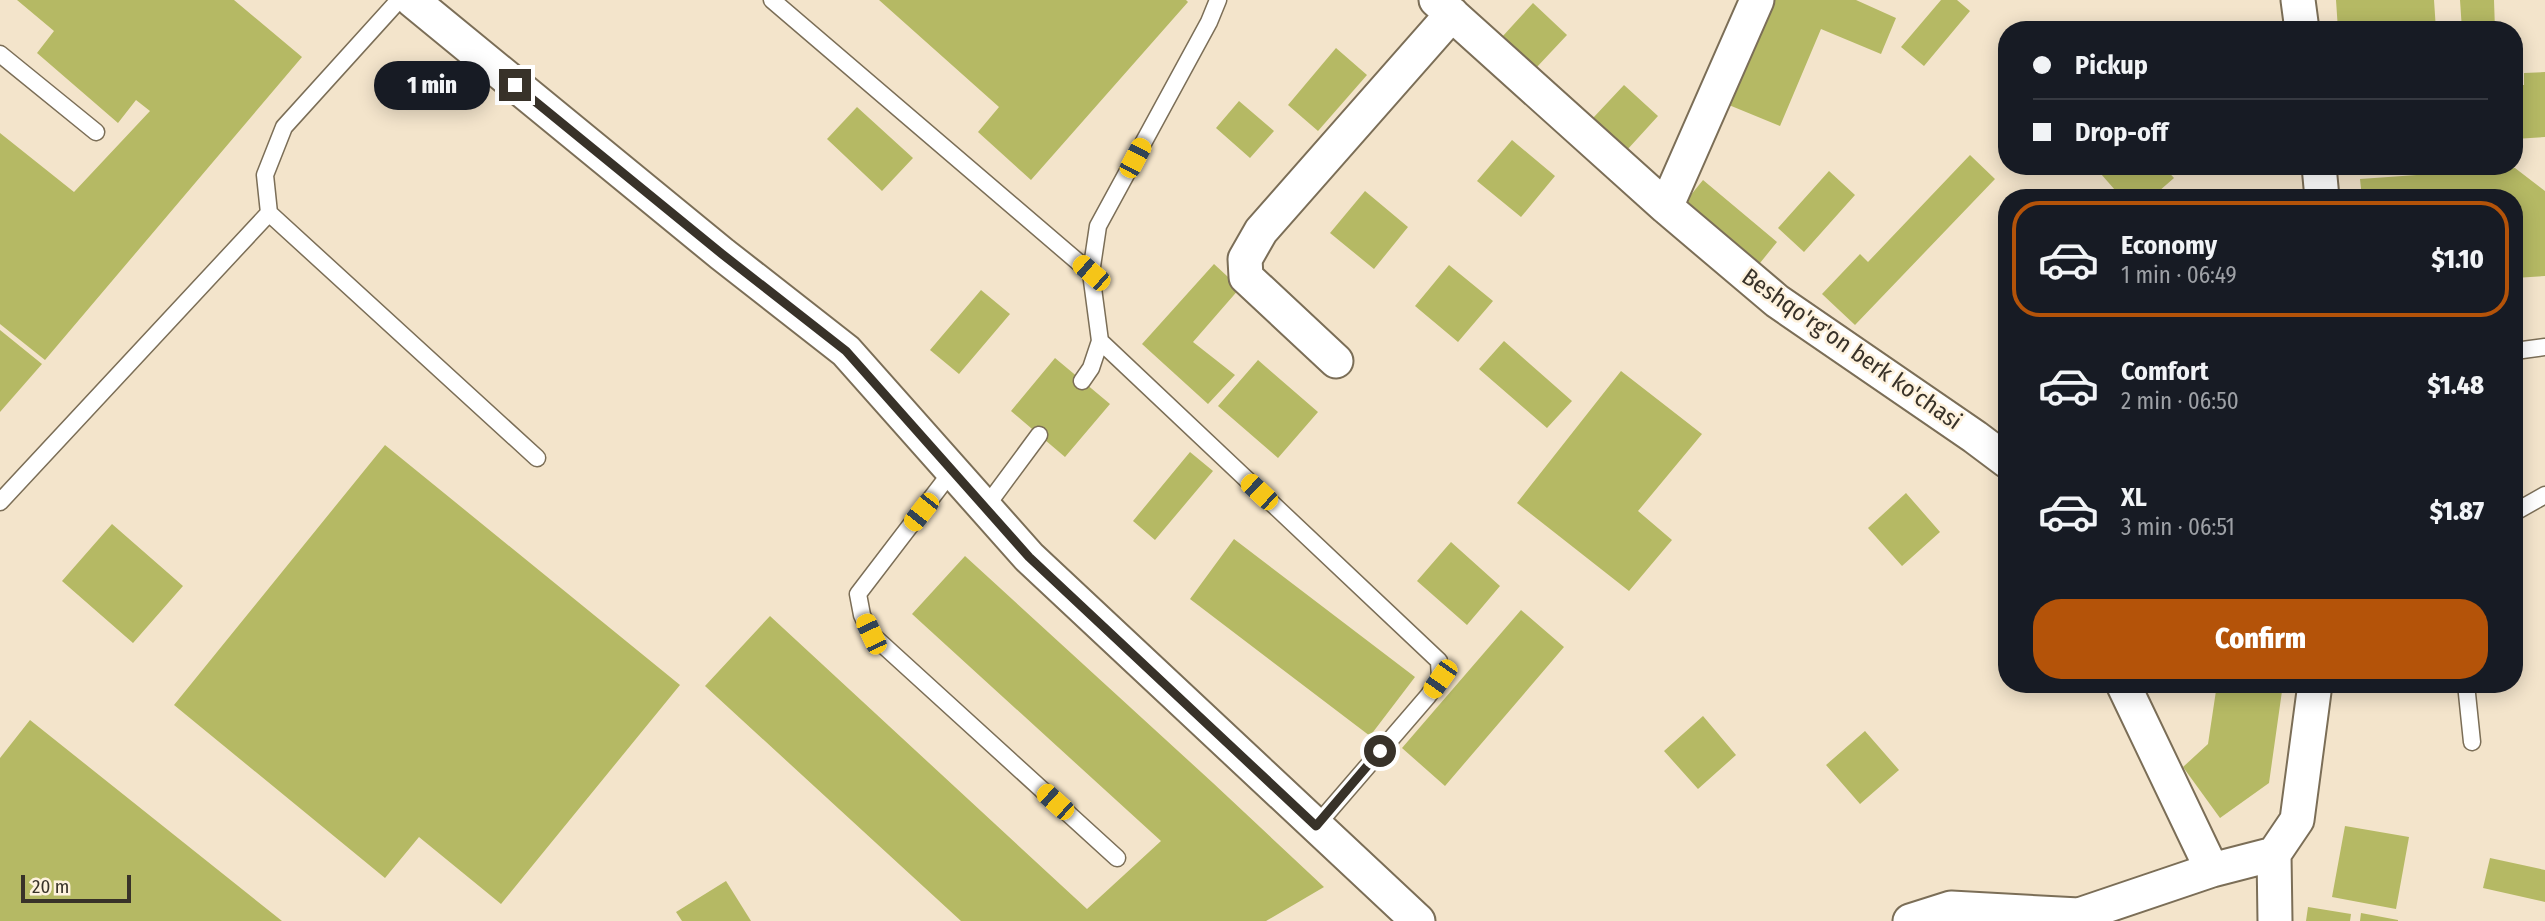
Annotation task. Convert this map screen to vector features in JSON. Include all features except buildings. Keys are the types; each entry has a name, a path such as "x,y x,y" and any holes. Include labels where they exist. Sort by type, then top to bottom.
{"street":[{"path":"412,0 711,245 846,351 1029,557 1418,921"},
{"path":"1666,207 1757,0"},
{"path":"2298,0 2301,21"},
{"path":"1336,361 1246,277 1245,259 1261,231 1444,7"},
{"name":"Beshqo'rg'on berk ko'chasi","path":"1444,7 1666,207 1777,301 1998,454"},
{"path":"2127,693 2212,870"},
{"path":"2276,921 2274,855 2297,820 2314,693"},
{"path":"1910,921 1951,908 2079,915 2212,870 2274,855"}],"lane":[{"path":"399,0 284,127 265,175 269,213 537,458"},
{"path":"772,0 1091,273"},
{"path":"1082,380 1091,368 1100,341 1091,273 1098,226 1209,22 1218,0"},
{"path":"0,54 96,132"},
{"path":"0,502 269,213"},
{"path":"1100,341 1439,661 1440,679 1428,696 1316,826"},
{"path":"2523,350 2545,346"},
{"path":"985,508 1039,435"},
{"path":"953,471 858,594 862,615 871,634 1117,858"},
{"path":"2523,507 2545,495"},
{"path":"2467,693 2472,742"}],"route":[{"path":"515,85 846,351 1029,557 1316,826 1380,751"}]}
